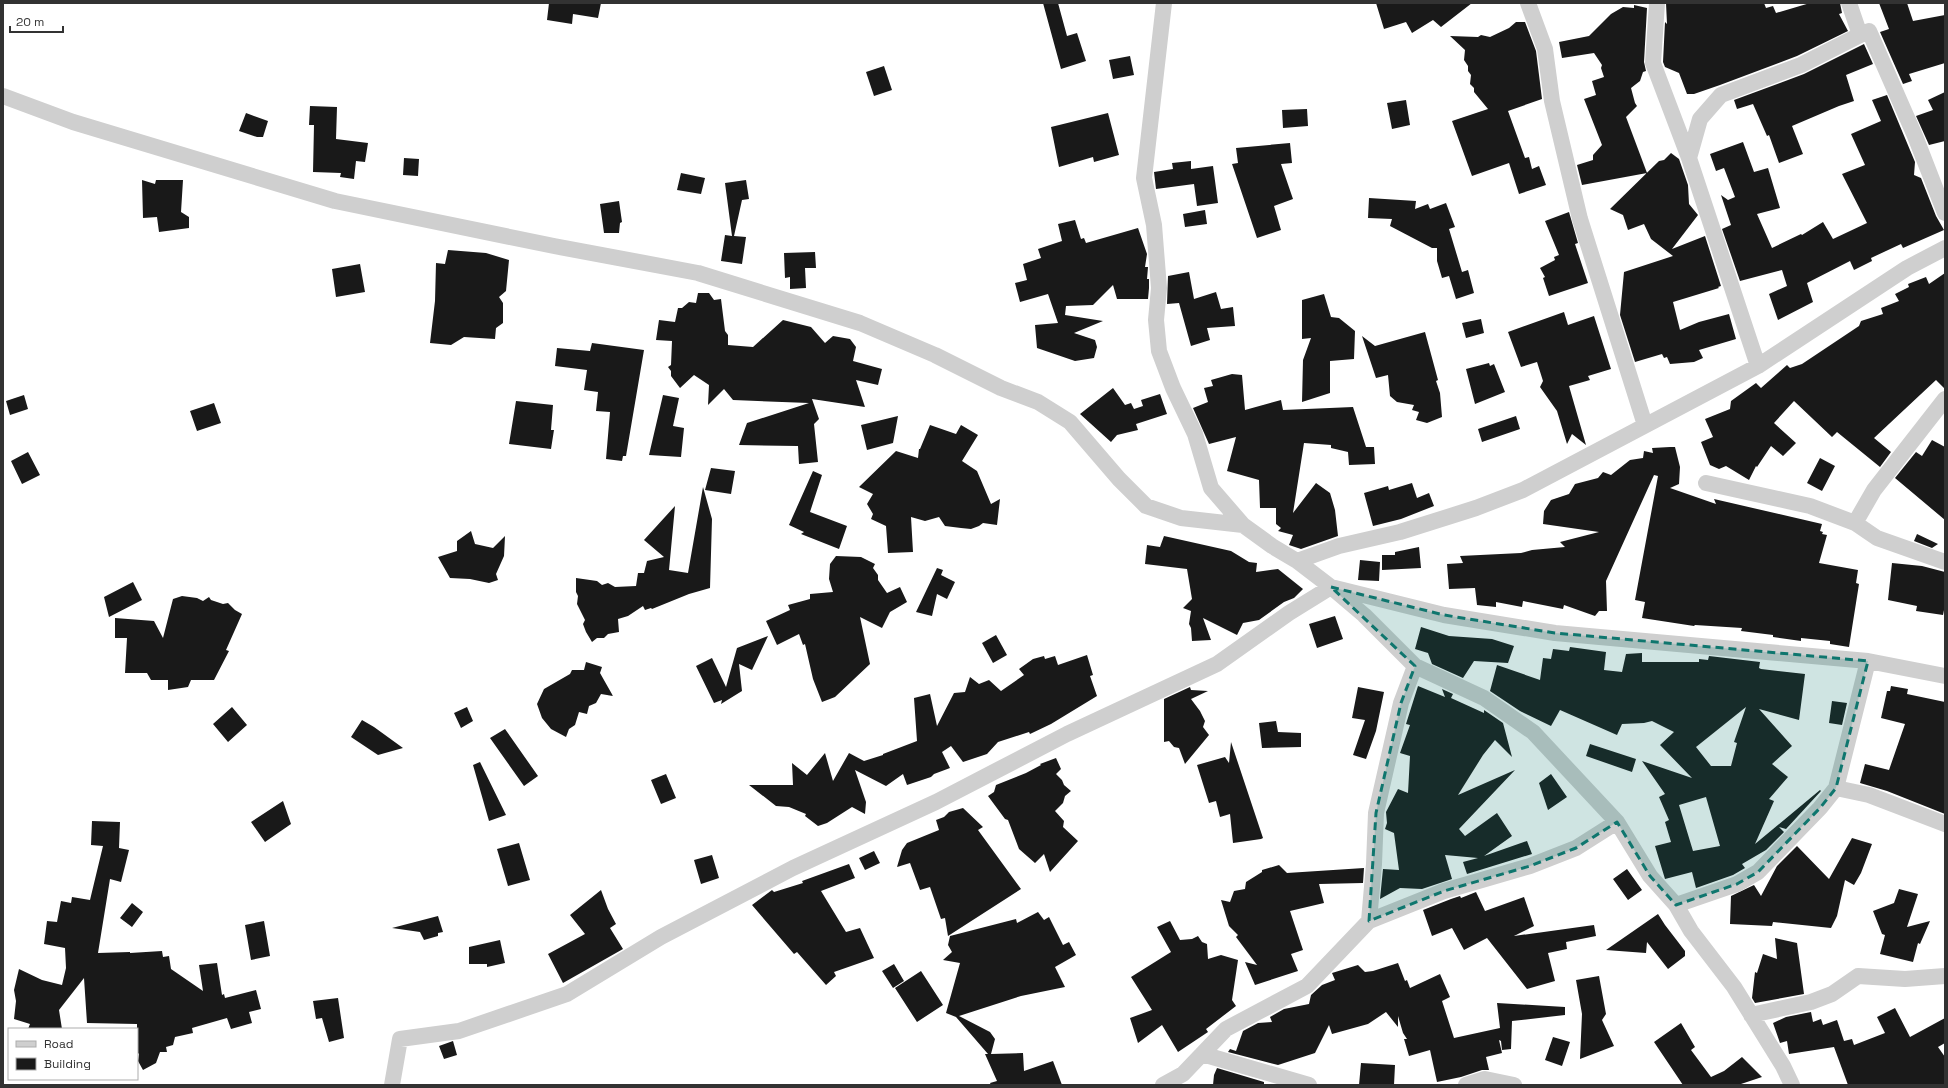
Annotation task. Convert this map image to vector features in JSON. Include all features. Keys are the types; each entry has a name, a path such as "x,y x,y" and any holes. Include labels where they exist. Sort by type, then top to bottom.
{"street":[{"path":"1164,3 1144,178 1154,225 1159,288 1156,320 1159,351 1173,388 1195,434 1211,488 1243,525 1272,546 1297,561 1331,587 1364,615 1414,666 1484,698 1533,732 1616,822 1650,876 1676,905 1691,931 1734,987 1792,1085"},
{"path":"1528,3 1545,49 1552,101 1580,218 1645,425"},
{"path":"1657,3 1653,63 1689,158 1758,366"},
{"path":"1849,3 1860,35"},
{"path":"1689,158 1700,119 1721,95 1801,65 1869,31 1915,136 1945,213"},
{"path":"3,96 73,122 335,201 554,246 698,273 860,323 935,355 1001,388 1038,402 1070,422 1119,479 1146,506 1181,518 1243,525"},
{"path":"1297,561 1339,546 1400,532 1483,506 1523,490 1758,366 1907,268 1945,248"},
{"path":"1855,523 1874,490 1945,399"},
{"path":"1706,483 1810,506 1855,523 1877,538 1945,562"},
{"path":"392,1085 400,1039 460,1031 567,994 661,937 793,868 936,802 1067,734 1217,664 1289,613 1331,587 1444,615 1555,633 1868,661 1945,676"},
{"path":"1676,905 1737,884 1758,872 1820,808 1836,788 1868,661"},
{"path":"1369,921 1374,864 1376,813 1401,703 1414,666"},
{"path":"1836,788 1869,795 1945,824"},
{"path":"1163,1085 1183,1074 1226,1030 1307,986 1369,921 1444,891 1530,866 1569,850 1616,822"},
{"path":"1751,1015 1811,1002 1825,997 1832,994 1858,976 1905,979 1945,976"},
{"path":"1202,1054 1309,1085"},
{"path":"1466,1085 1485,1079 1514,1085"}],"highlighted area":[{"path":"1331,587 1444,615 1555,633 1868,661 1836,788 1820,808 1758,872 1737,884 1676,905 1650,876 1617,822 1576,848 1530,866 1444,891 1369,921 1376,813 1401,703 1415,666"}],"building":[{"path":"549,3 601,3 598,18 573,14 572,24 547,20"},
{"path":"1043,3 1058,3 1067,36 1077,33 1086,61 1061,69"},
{"path":"1376,3 1472,3 1441,27 1433,20 1412,33 1406,22 1384,29"},
{"path":"1666,3 1764,3 1766,8 1773,6 1776,13 1810,3 1840,3 1842,13 1839,14 1848,31 1797,56 1694,94 1687,94 1679,73 1665,67 1663,62 1665,22 1667,24"},
{"path":"1879,3 1907,3 1913,21 1945,15 1945,63 1909,74 1912,81 1903,84 1880,32 1889,29"},
{"path":"1634,5 1647,8 1644,62 1646,71 1643,72 1640,81 1631,88 1637,106 1626,117 1647,173 1582,185 1577,165 1593,160 1593,155 1602,145 1584,99 1596,95 1592,81 1604,77 1601,68 1602,65 1594,53 1562,58 1559,42 1589,36 1611,14 1623,7 1634,8"},
{"path":"1516,22 1525,22 1536,51 1542,99 1508,111 1525,158 1529,157 1532,169 1539,166 1546,185 1519,194 1509,163 1472,176 1452,121 1488,109 1474,92 1474,88 1470,84 1471,75 1464,60 1465,50 1450,36 1478,37 1481,35 1490,37 1509,28"},
{"path":"1864,44 1873,64 1846,75 1854,101 1792,126 1803,154 1779,163 1769,135 1767,136 1753,104 1737,109 1734,100 1804,74"},
{"path":"1130,56 1134,75 1113,79 1109,60"},
{"path":"884,66 892,90 874,96 866,72"},
{"path":"1945,92 1945,141 1929,145 1916,116 1933,110 1928,100"},
{"path":"1887,95 1915,162 1914,175 1921,178 1936,216 1944,230 1903,248 1901,244 1871,258 1872,261 1854,270 1850,261 1807,283 1813,302 1778,320 1769,294 1787,286 1782,270 1740,281 1722,229 1731,225 1721,195 1728,200 1735,197 1724,168 1716,171 1710,154 1743,142 1754,172 1768,168 1780,208 1757,214 1772,248 1801,234 1802,235 1823,222 1833,239 1867,223 1842,174 1865,165 1851,134 1881,121 1872,100"},
{"path":"1406,100 1410,125 1392,129 1387,103"},
{"path":"310,106 337,107 336,139 368,143 365,162 356,161 354,179 340,177 341,173 313,172 314,125 309,125"},
{"path":"1307,109 1308,126 1283,128 1282,110"},
{"path":"246,113 268,121 263,137 257,137 239,131"},
{"path":"1108,113 1119,155 1094,162 1093,157 1059,167 1051,127"},
{"path":"1290,143 1292,163 1281,164 1293,199 1274,206 1281,230 1257,238 1232,164 1238,163 1236,148"},
{"path":"1671,153 1679,159 1688,185 1689,204 1698,215 1672,249 1705,236 1721,286 1718,287 1719,288 1673,302 1680,330 1699,322 1729,314 1736,339 1699,350 1703,358 1694,362 1670,364 1667,357 1664,358 1662,354 1635,362 1620,315 1624,272 1673,256 1651,239 1644,224 1628,230 1623,215 1610,209 1659,161 1664,160"},
{"path":"404,158 419,159 418,176 403,175"},
{"path":"1191,161 1191,169 1213,166 1218,203 1197,206 1194,184 1156,189 1154,172 1173,169 1172,163"},
{"path":"681,173 705,178 701,194 677,190"},
{"path":"142,180 155,184 156,180 183,180 181,212 189,217 189,228 159,232 157,217 143,218"},
{"path":"746,180 749,199 742,200 734,236 746,237 742,264 721,261 725,235 732,236 725,183"},
{"path":"1369,198 1416,201 1415,209 1428,204 1430,209 1446,203 1455,227 1449,229 1462,272 1468,270 1474,293 1456,299 1449,276 1442,278 1437,261 1437,248 1432,248 1390,226 1392,219 1368,218"},
{"path":"619,201 622,222 620,223 619,233 604,233 600,204"},
{"path":"1205,210 1207,224 1185,227 1183,214"},
{"path":"1569,212 1578,243 1575,244 1588,283 1549,296 1543,278 1545,277 1540,268 1555,260 1554,257 1559,255 1545,221"},
{"path":"1075,220 1081,239 1084,238 1086,243 1138,228 1147,254 1145,267 1148,267 1147,279 1149,279 1149,288 1148,299 1117,299 1113,285 1093,305 1066,306 1065,315 1103,321 1074,333 1095,340 1097,347 1094,358 1075,361 1037,348 1035,325 1058,323 1048,294 1020,302 1015,283 1027,280 1023,264 1041,258 1038,249 1062,241 1058,224"},
{"path":"448,250 486,253 509,260 506,291 499,297 503,303 503,323 496,328 495,339 464,337 451,345 430,343 435,301 436,263 445,264"},
{"path":"815,252 816,268 805,268 806,288 790,289 790,277 785,278 784,253"},
{"path":"360,264 365,292 336,297 332,269"},
{"path":"1189,272 1194,299 1216,292 1221,309 1233,307 1235,326 1207,328 1210,340 1191,346 1179,303 1167,304 1168,276"},
{"path":"1945,273 1945,389 1936,380 1874,438 1891,452 1880,467 1837,432 1832,437 1794,401 1774,423 1796,443 1783,456 1771,446 1757,467 1756,466 1749,480 1726,466 1719,469 1710,465 1701,442 1713,437 1705,419 1730,409 1731,401 1756,383 1761,388 1787,365 1790,368 1802,364 1859,326 1861,321 1883,314 1881,308 1899,301 1895,294 1909,287 1908,284 1926,277 1929,284"},
{"path":"698,293 709,293 714,300 721,299 725,331 728,335 728,345 753,347 783,320 811,327 825,343 833,336 850,339 856,347 853,361 882,369 878,385 856,380 865,407 812,399 819,419 814,424 818,462 799,464 798,446 739,445 747,423 809,403 733,400 724,389 708,405 709,385 694,375 680,388 671,376 671,371 668,367 671,365 672,341 656,340 659,320 675,322 678,308 682,308 689,302 696,303"},
{"path":"1324,294 1331,317 1339,318 1355,331 1354,359 1330,361 1330,393 1302,402 1303,360 1311,338 1302,339 1302,300"},
{"path":"1564,312 1568,325 1594,316 1611,369 1588,376 1590,380 1569,386 1586,445 1572,434 1567,444 1557,411 1540,387 1543,381 1537,362 1521,367 1508,332"},
{"path":"1481,319 1484,333 1466,338 1462,323"},
{"path":"1425,332 1438,380 1436,381 1440,393 1442,417 1427,423 1416,420 1419,412 1412,410 1414,405 1397,402 1390,396 1388,375 1376,378 1362,336 1375,346"},
{"path":"592,343 644,350 626,456 623,456 622,461 606,459 610,412 596,411 598,392 584,390 587,370 555,366 557,348 590,351"},
{"path":"1489,363 1490,366 1494,364 1505,392 1475,404 1466,369"},
{"path":"1232,374 1242,375 1245,410 1281,400 1283,410 1353,407 1366,447 1374,447 1375,464 1349,465 1348,452 1331,448 1331,445 1304,443 1293,513 1316,483 1330,493 1335,510 1338,536 1301,549 1289,545 1293,535 1278,531 1281,528 1276,524 1276,508 1260,508 1259,480 1227,471 1236,437 1209,444 1193,408 1208,402 1204,388 1213,386 1211,380"},
{"path":"1113,388 1125,405 1131,403 1134,409 1143,406 1141,400 1160,394 1167,414 1136,424 1138,430 1117,435 1111,442 1080,414"},
{"path":"24,395 28,409 10,415 6,401"},
{"path":"663,395 679,398 673,426 684,428 681,457 649,455"},
{"path":"516,401 553,405 551,430 554,430 551,449 509,444"},
{"path":"214,403 221,423 197,431 190,411"},
{"path":"898,416 893,443 867,450 861,425"},
{"path":"1516,416 1520,429 1482,442 1478,429"},
{"path":"930,425 956,434 961,425 978,435 962,461 977,471 991,504 1000,499 997,525 983,523 971,529 945,526 939,517 925,521 911,517 913,552 888,553 886,526 871,519 873,514 867,504 873,494 859,487 896,451 918,458 919,449"},
{"path":"1932,440 1945,447 1945,520 1895,478 1916,452 1922,456"},
{"path":"1675,447 1680,467 1679,484 1670,488 1716,504 1714,499 1822,524 1820,531 1823,532 1822,534 1827,535 1819,563 1858,570 1856,583 1859,584 1849,647 1830,644 1830,641 1801,638 1801,641 1773,637 1773,635 1741,631 1742,628 1694,626 1642,618 1645,602 1635,600 1658,476 1654,475 1606,581 1607,611 1599,611 1595,616 1564,605 1563,609 1523,601 1522,607 1496,602 1496,607 1477,605 1475,588 1449,589 1447,564 1463,563 1460,556 1521,553 1532,550 1565,547 1560,542 1599,532 1543,524 1544,511 1551,500 1569,494 1575,484 1598,478 1603,472 1611,475 1630,460 1643,458 1644,451 1653,453 1652,448"},
{"path":"28,452 40,475 22,484 11,461"},
{"path":"1820,458 1835,466 1822,491 1807,483"},
{"path":"711,468 735,471 731,494 705,490"},
{"path":"813,471 822,475 810,512 847,526 839,549 801,534 804,532 789,525"},
{"path":"1412,483 1417,498 1429,493 1434,506 1401,519 1373,526 1364,493 1388,486 1389,490"},
{"path":"703,487 712,519 710,588 689,594 652,609 645,610 643,606 628,616 618,619 619,632 608,634 604,638 597,638 592,642 586,632 583,624 585,620 577,604 578,596 576,592 576,578 597,581 602,585 608,583 615,587 636,586 638,573 644,573 647,561 664,557 644,540 675,506 669,570 688,573"},
{"path":"471,531 475,544 493,548 505,536 504,556 496,574 498,580 489,583 470,579 450,578 438,557 457,551 457,541"},
{"path":"1917,534 1938,544 1932,548 1914,541"},
{"path":"1164,536 1231,551 1249,562 1257,563 1256,572 1278,569 1303,589 1294,598 1284,602 1259,620 1243,623 1237,635 1203,618 1211,640 1192,641 1191,628 1189,624 1191,611 1183,608 1192,599 1187,569 1145,564 1147,545 1160,547"},
{"path":"1419,547 1421,568 1382,570 1382,555 1395,555 1395,552"},
{"path":"836,556 861,557 875,564 873,568 878,575 878,580 887,593 900,587 907,602 890,612 882,628 860,617 870,664 835,697 822,702 813,679 805,644 803,645 799,634 777,645 766,621 790,610 788,605 810,599 810,594 833,592 829,579 830,564"},
{"path":"1360,560 1380,562 1379,581 1358,580"},
{"path":"1892,563 1922,566 1945,572 1945,605 1943,615 1916,611 1917,606 1888,600"},
{"path":"937,568 943,570 941,575 955,582 947,599 937,594 932,616 916,612"},
{"path":"133,582 142,600 109,617 104,597"},
{"path":"182,596 197,598 203,601 209,597 211,600 223,604 228,603 242,614 226,650 229,651 214,680 191,680 188,687 168,690 168,680 151,680 147,673 125,673 127,638 115,638 115,618 154,621 163,638 173,599"},
{"path":"1335,616 1343,639 1317,648 1309,624"},
{"path":"1421,627 1449,636 1492,639 1514,646 1508,663 1474,661 1463,678 1432,664 1428,653 1415,649"},
{"path":"996,635 1007,655 993,663 982,643"},
{"path":"768,636 752,670 739,664 742,691 721,704 722,700 714,703 696,666 712,658 726,687 737,648"},
{"path":"1570,647 1606,652 1604,670 1622,672 1626,654 1642,653 1642,662 1699,662 1699,659 1708,660 1709,656 1760,662 1759,668 1761,669 1805,674 1799,720 1759,709 1792,746 1772,764 1788,777 1769,799 1774,801 1755,844 1820,790 1821,791 1786,829 1779,827 1784,832 1766,850 1742,864 1745,868 1733,875 1696,888 1692,872 1665,879 1655,846 1671,842 1665,822 1669,820 1659,797 1665,794 1642,761 1692,778 1660,745 1674,732 1652,721 1622,724 1617,735 1560,710 1551,726 1520,711 1490,691 1497,665 1540,680 1543,658 1551,659 1553,649 1569,651","holes":["1746,707 1734,742 1737,743 1731,766 1711,766 1696,747","1706,797 1720,846 1693,851 1679,805"]},
{"path":"1087,655 1093,675 1090,676 1097,696 1051,724 1030,734 1029,732 998,742 987,754 963,762 951,746 942,752 950,768 934,774 931,777 907,785 903,774 886,786 855,770 866,802 865,814 852,807 827,823 818,826 805,816 806,814 789,807 776,806 749,785 793,785 792,763 807,775 825,753 833,781 849,753 864,761 917,741 914,698 930,694 937,726 954,693 965,692 970,677 979,684 989,680 1001,691 1024,675 1019,669 1033,659 1044,656 1045,659 1055,656 1058,665"},
{"path":"586,662 602,667 600,673 613,696 601,694 596,703 589,706 587,714 579,712 575,725 569,729 566,737 551,729 542,718 537,704 544,689 570,674 572,670 584,670"},
{"path":"1418,686 1445,697 1442,689 1453,694 1451,698 1484,713 1484,710 1503,723 1512,757 1495,740 1483,755 1458,795 1515,770 1459,829 1465,836 1497,813 1512,836 1484,856 1527,841 1532,854 1467,874 1463,862 1478,858 1445,855 1452,879 1422,889 1400,888 1380,899 1383,869 1399,870 1394,833 1385,829 1387,823 1386,812 1398,789 1408,793 1410,756 1400,753 1410,725 1406,724"},
{"path":"1891,686 1908,689 1907,694 1945,702 1945,814 1887,791 1860,783 1865,764 1889,770 1905,724 1881,718 1887,691 1890,691"},
{"path":"1190,687 1191,690 1208,691 1191,699 1205,721 1203,727 1209,735 1185,764 1179,748 1174,747 1169,741 1164,742 1164,699"},
{"path":"1358,687 1384,692 1376,731 1366,759 1353,755 1365,720 1352,718"},
{"path":"1832,701 1847,703 1842,725 1829,723"},
{"path":"232,707 247,725 228,742 213,724"},
{"path":"467,707 473,721 461,728 454,713"},
{"path":"362,720 403,748 378,755 351,737"},
{"path":"1276,721 1278,732 1301,733 1301,747 1262,748 1259,723"},
{"path":"505,729 538,776 524,786 490,738"},
{"path":"1231,742 1263,838 1261,839 1233,843 1230,814 1220,817 1216,801 1209,803 1197,765 1225,757 1229,763"},
{"path":"1590,744 1636,759 1632,772 1586,756"},
{"path":"1056,758 1061,769 1056,774 1062,780 1064,785 1071,791 1065,796 1063,803 1055,811 1064,821 1063,827 1078,841 1050,872 1044,854 1035,863 1019,849 1008,820 1005,819 988,796 994,792 996,785 1026,773 1041,765 1040,764"},
{"path":"480,762 506,815 489,821 473,765"},
{"path":"666,774 676,798 661,804 651,780"},
{"path":"1551,774 1567,797 1548,810 1539,783"},
{"path":"283,801 291,824 265,842 251,822"},
{"path":"963,808 983,827 978,830 1021,889 948,936 945,918 941,919 930,887 920,890 910,863 897,867 902,850 907,843 939,830 936,820 944,817 949,812"},
{"path":"92,821 120,822 119,848 129,850 121,882 110,879 98,953 162,951 163,957 169,956 171,969 203,991 199,965 217,963 222,995 224,994 225,998 256,990 261,1009 249,1012 252,1023 231,1029 227,1018 192,1028 193,1033 175,1037 173,1045 166,1047 167,1052 160,1052 156,1063 143,1070 138,1061 137,1024 87,1023 84,978 59,1010 62,1028 28,1028 30,1024 14,1019 16,1001 14,990 19,969 42,980 62,985 66,968 65,948 44,944 47,921 57,922 61,901 71,903 72,897 90,900 103,846 91,845"},
{"path":"1852,838 1872,844 1861,873 1854,885 1845,880 1837,916 1831,928 1773,922 1772,926 1730,924 1731,896 1754,885 1761,896 1777,866 1797,846 1829,879"},
{"path":"519,843 530,880 508,886 497,849"},
{"path":"874,851 880,863 865,870 859,858"},
{"path":"712,855 719,878 701,884 694,860"},
{"path":"849,864 855,878 821,891 846,932 860,928 874,958 834,972 836,976 826,985 797,952 794,954 752,905 772,890 774,892 803,883 802,881"},
{"path":"1279,865 1287,873 1364,868 1363,883 1319,884 1324,903 1290,911 1303,950 1291,954 1298,971 1255,985 1245,962 1257,965 1236,937 1238,935 1229,926 1221,900 1230,902 1234,891 1245,889 1246,882 1262,872 1262,870"},
{"path":"1627,869 1642,890 1628,900 1613,879"},
{"path":"1899,889 1918,894 1907,927 1930,921 1920,944 1918,943 1913,962 1880,954 1885,935 1882,934 1873,911 1894,903"},
{"path":"601,890 608,909 616,924 610,928 623,949 563,983 548,954 585,934 570,915"},
{"path":"1476,892 1485,911 1524,897 1534,926 1514,936 1594,925 1596,936 1566,942 1567,949 1548,953 1555,981 1527,989 1487,938 1464,950 1452,928 1432,936 1423,910 1451,899 1460,896 1461,898"},
{"path":"132,903 143,912 132,927 120,918"},
{"path":"1038,912 1044,920 1049,917 1063,945 1069,942 1076,955 1055,967 1065,987 1021,996 959,1016 990,1032 995,1039 991,1054 1023,1053 1024,1071 1053,1061 1062,1085 991,1085 990,1083 997,1081 985,1054 988,1054 956,1017 946,1013 960,963 943,960 952,952 948,945 950,936 1016,919 1017,923"},
{"path":"1658,914 1685,951 1685,956 1668,969 1647,942 1646,953 1606,950"},
{"path":"438,916 443,932 438,933 438,936 424,940 420,932 392,928"},
{"path":"264,921 270,956 251,960 245,925"},
{"path":"1170,921 1180,940 1192,939 1198,936 1202,942 1207,944 1208,959 1221,955 1238,960 1232,1000 1236,1006 1206,1029 1208,1032 1178,1052 1162,1025 1138,1043 1130,1018 1152,1010 1131,977 1171,952 1157,927"},
{"path":"1775,938 1797,943 1804,994 1755,1003 1752,998 1755,972 1757,973 1763,954 1777,959"},
{"path":"500,940 505,963 487,967 487,964 469,964 469,947"},
{"path":"1398,963 1405,981 1407,980 1410,988 1440,974 1450,997 1442,1001 1454,1038 1500,1028 1497,1003 1565,1007 1565,1015 1512,1021 1511,1049 1502,1050 1501,1041 1499,1040 1502,1053 1486,1057 1489,1070 1482,1070 1461,1077 1437,1082 1430,1050 1409,1056 1404,1039 1407,1039 1403,1033 1398,1016 1398,1027 1386,1012 1368,1024 1332,1034 1329,1025 1315,1053 1278,1065 1228,1052 1230,1049 1236,1051 1243,1031 1258,1023 1272,1022 1270,1017 1284,1009 1309,1004 1311,995 1322,985 1335,980 1332,973 1358,965 1365,972 1373,971"},
{"path":"894,964 904,981 893,988 882,971"},
{"path":"921,971 943,1005 917,1022 895,988"},
{"path":"1599,976 1606,1014 1602,1020 1614,1046 1580,1059 1582,1014 1576,980"},
{"path":"338,998 344,1038 329,1042 322,1018 316,1019 313,1001"},
{"path":"1895,1008 1910,1037 1945,1018 1945,1043 1938,1047 1945,1057 1945,1085 1848,1085 1834,1047 1789,1054 1787,1041 1780,1043 1773,1023 1786,1017 1811,1012 1813,1022 1821,1019 1823,1025 1837,1020 1844,1041 1852,1039 1854,1045 1885,1033 1877,1017"},
{"path":"1681,1023 1695,1047 1691,1050 1711,1077 1724,1071 1742,1057 1762,1077 1738,1085 1683,1085 1654,1042"},
{"path":"1553,1037 1570,1042 1562,1066 1545,1060"},
{"path":"453,1041 457,1055 444,1059 439,1046"},
{"path":"1361,1063 1395,1065 1394,1085 1359,1085"},
{"path":"1217,1068 1264,1082 1264,1085 1213,1085 1214,1075"}]}
